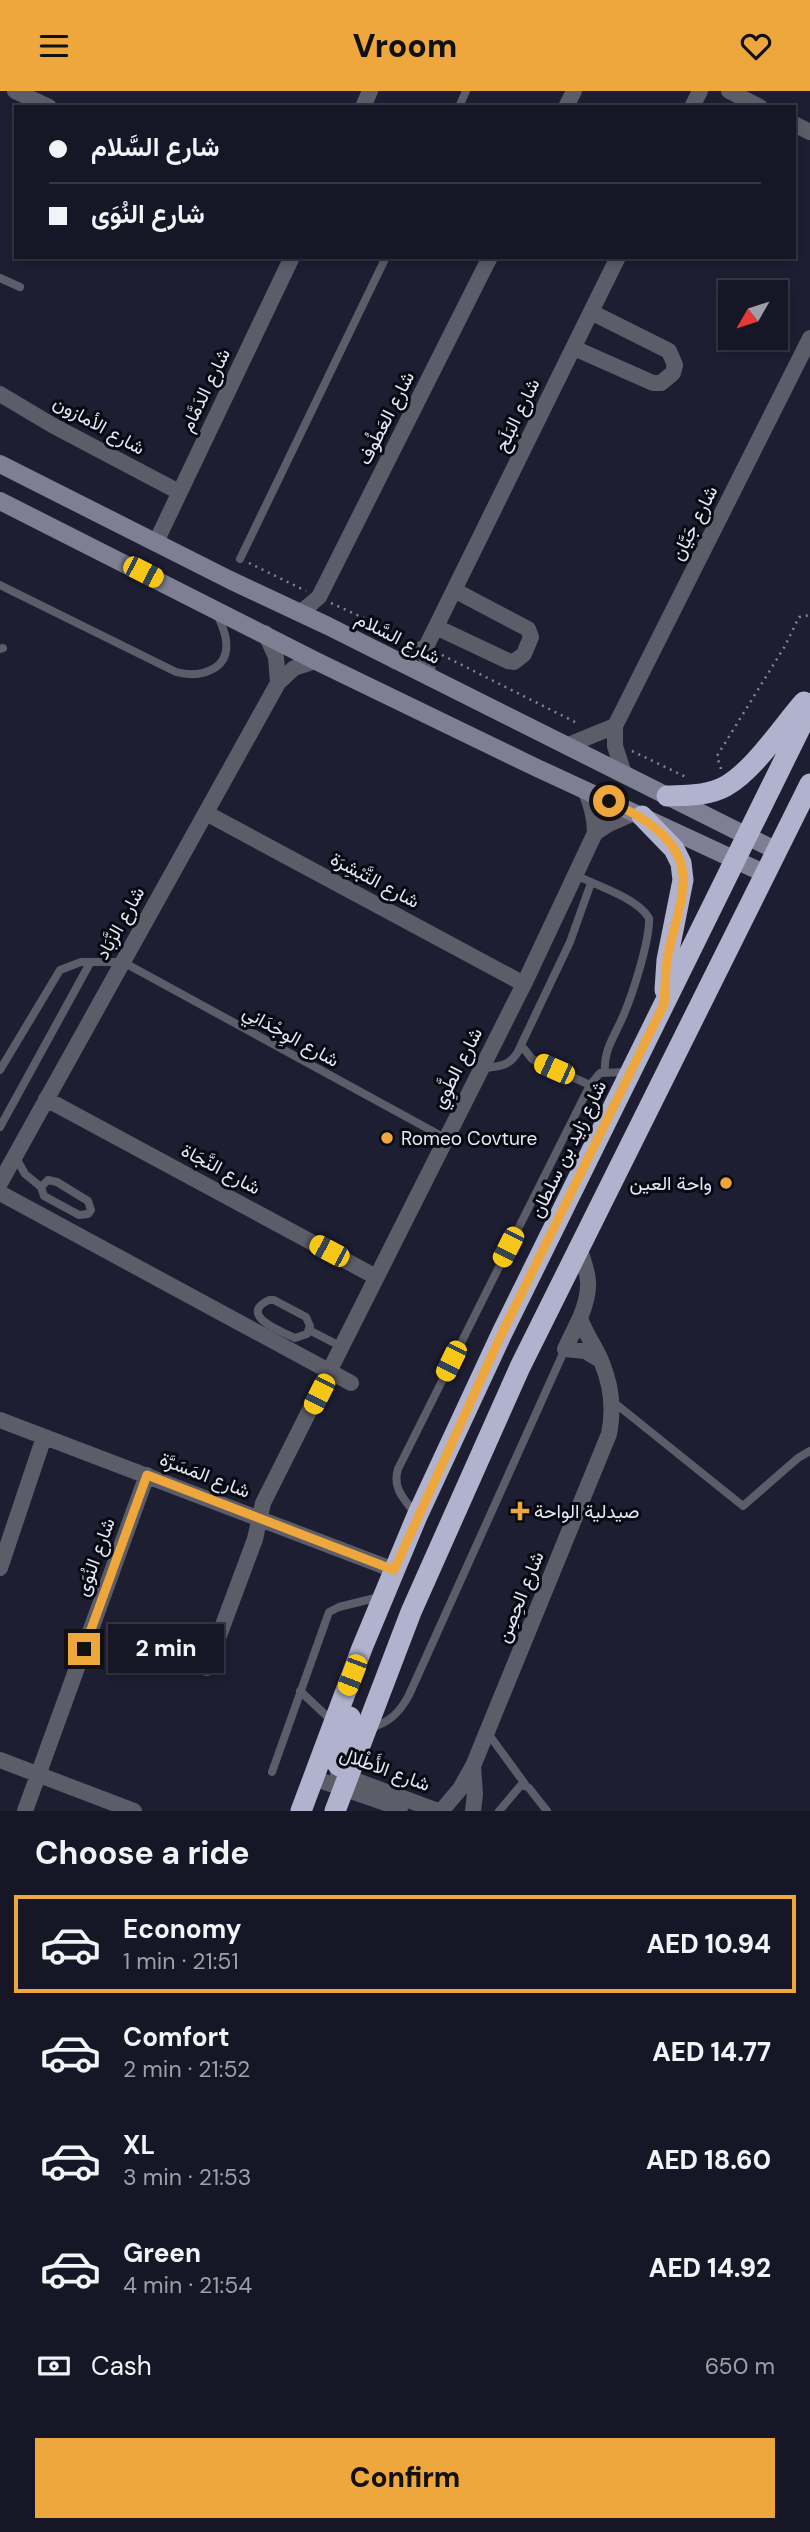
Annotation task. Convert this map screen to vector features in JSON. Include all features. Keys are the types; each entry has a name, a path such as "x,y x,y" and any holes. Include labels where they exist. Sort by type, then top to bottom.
{"highway":[{"path":"667,796 705,793 727,785 751,765 810,695"},
{"name":"شارع زايد بن سلطان","path":"311,1792 352,1675 417,1516 502,1333 810,708"},
{"path":"335,1811 411,1612 520,1367 810,784"},
{"path":"638,814 674,849 681,863 683,880 667,960 664,1004"},
{"path":"347,1779 336,1762 358,1690 352,1675"}],"street":[{"path":"15,91 45,105"},
{"path":"729,91 756,105"},
{"name":"شارع الدَمَّام","path":"156,542 291,259"},
{"name":"شارع العَطُوف","path":"300,613 319,597 489,259"},
{"name":"شارع البَلَح","path":"426,647 617,259"},
{"path":"574,348 653,383 661,383 673,373 675,365 668,351 591,312"},
{"name":"شارع جَيَّان","path":"624,774 615,743 615,726 810,338"},
{"name":"شارع الأمازون","path":"0,394 51,425 179,492"},
{"name":"شارع السَّلام","path":"0,464 777,851"},
{"path":"0,501 316,661 766,874"},
{"path":"436,627 508,661 514,662 524,653 531,638 528,629 454,590"},
{"path":"319,597 328,626"},
{"path":"265,633 276,657 278,683"},
{"path":"396,661 426,647 428,677"},
{"name":"شارع الزَّبَاد","path":"0,1183 278,683 294,668 316,661"},
{"path":"566,746 615,726"},
{"path":"585,790 594,811 595,834"},
{"name":"شارع التَّبْشِرَة","path":"206,813 524,984"},
{"path":"595,834 607,825 638,814"},
{"name":"شارع الطَّوِي","path":"207,1668 255,1539 263,1503 524,984 595,834"},
{"name":"شارع النَّجَاة","path":"46,1099 376,1277"},
{"path":"0,1193 351,1383"},
{"path":"579,1248 589,1292 565,1349 584,1351 602,1362"},
{"name":"شارع الحِصِن","path":"440,1810 460,1789 473,1766 609,1434 612,1422 611,1400 602,1362 580,1318"},
{"name":"شارع المَسَرَّة","path":"0,1420 394,1570"},
{"path":"0,1568 44,1437"},
{"name":"شارع النُوَى","path":"25,1811 147,1475"},
{"path":"0,1760 134,1811"},
{"name":"شارع الحِصِن","path":"473,1766 473,1811"},
{"name":"شارع الأَطْلال","path":"347,1779 378,1807 409,1811"},
{"name":"شارع الأَطْلال","path":"311,1792 347,1779 440,1810 454,1807 463,1811"}],"lane":[{"path":"240,559 385,259"},
{"path":"0,278 20,287"},
{"path":"0,586 176,672 188,675 206,673 216,666 226,651 225,632 215,608"},
{"path":"575,875 640,908 649,918 625,1011 605,1056 605,1071"},
{"path":"481,1068 507,1065 514,1058 569,942 591,883"},
{"path":"0,1070 54,976 67,965 123,962"},
{"name":"شارع الوِجْدَانِي","path":"123,962 445,1138"},
{"path":"0,1127 90,963"},
{"path":"521,1045 532,1059 590,1085"},
{"path":"417,1516 398,1490 398,1469 590,1085 596,1076 605,1071 631,1073"},
{"path":"15,1156 25,1174 41,1187 41,1192 48,1199 79,1215 88,1214 91,1210 88,1201 52,1180 48,1180 41,1187"},
{"path":"274,1300 302,1315 309,1321 309,1330 303,1337 295,1338 267,1324 258,1314 261,1304 274,1300"},
{"path":"309,1330 342,1347"},
{"path":"365,1730 397,1714 409,1695 565,1349"},
{"path":"611,1400 743,1506 798,1458 810,1451"},
{"path":"272,1772 330,1612 349,1604 382,1597"},
{"path":"300,1691 334,1722"},
{"path":"487,1732 547,1811"},
{"path":"499,1811 518,1786 525,1784"}],"path":[{"path":"240,559 426,647 598,734"},
{"path":"727,785 717,757 785,646 799,617 810,615"},
{"path":"615,743 690,779"}],"place":[{"name":"Romeo Covture","path":"387,1138"},
{"name":"واحة العين","path":"726,1183"},
{"name":"صيدلية الواحة","path":"520,1511"}],"route":[{"path":"84,1649 147,1475 394,1570 502,1333 664,1004 667,960 683,880 681,863 674,849 642,816 609,801"}]}
